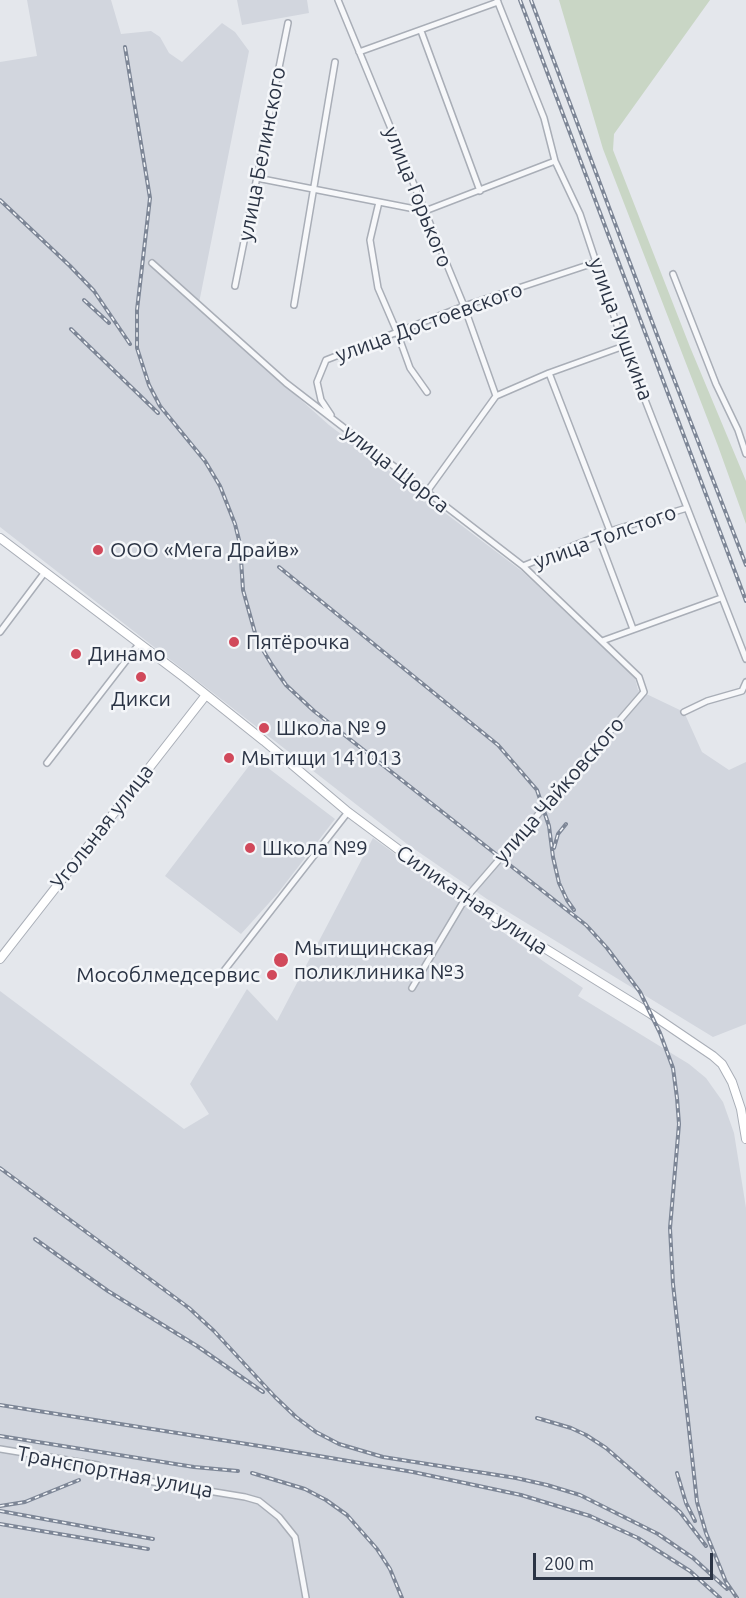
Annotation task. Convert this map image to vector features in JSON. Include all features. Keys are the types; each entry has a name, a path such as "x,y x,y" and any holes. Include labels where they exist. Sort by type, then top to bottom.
{"street":[{"name":"улица Горького","path":"338,0 464,306 496,396"},
{"path":"358,52 421,31 498,1"},
{"name":"улица Пушкина","path":"498,1 544,118 555,161 580,214 624,346 746,659"},
{"name":"улица Белинского","path":"235,286 288,23"},
{"path":"421,31 480,191"},
{"path":"294,305 335,63"},
{"path":"257,178 425,211 555,161"},
{"path":"379,202 370,240 378,288 410,368 427,392"},
{"name":"улица Достоевского","path":"335,422 321,400 317,382 326,360 464,306 597,262"},
{"name":"улица Щорса","path":"152,263 286,383 523,566 639,677"},
{"path":"673,274 746,454"},
{"path":"426,493 496,396 549,373 624,346"},
{"path":"549,373 610,531"},
{"name":"улица Толстого","path":"523,566 610,531 687,508"},
{"path":"598,536 633,629"},
{"name":"Силикатная улица","path":"0,538 206,695 348,812 465,899 651,1014 713,1056 722,1064 732,1082 741,1109 746,1138"},
{"path":"0,632 45,572"},
{"path":"602,641 721,598"},
{"path":"47,763 139,644"},
{"name":"улица Чайковского","path":"465,899 644,692 639,677"},
{"path":"684,711 707,701 742,691 746,682"},
{"name":"Угольная улица","path":"0,959 206,695"},
{"path":"216,981 348,812"},
{"path":"412,988 465,899"},
{"name":"Транспортная улица","path":"0,1449 98,1465 105,1474 259,1501 279,1516 295,1537 306,1598"}],"shaded area":[{"path":"27,0 111,0 121,34 151,31 160,37 169,53 182,62 222,23 235,32 249,51 198,308 329,425 523,572 635,678 638,690 684,712 702,752 729,770 746,762 746,1024 713,1037 487,899 407,844 0,527 0,62 37,56"},
{"path":"237,0 307,0 309,13 242,25"},
{"name":"Школа №9","path":"255,758 335,819 278,893 241,934 165,876"},
{"path":"373,838 583,988 578,996 689,1064 706,1078 723,1102 734,1133 746,1208 746,1598 0,1598 0,991 184,1129 209,1114 190,1084 247,989 277,1021"}],"green space":[{"path":"559,0 710,0 614,134 613,150 690,347 746,481 746,524 603,149"}],"railway":[{"path":"520,0 746,601"},
{"path":"531,0 746,565"},
{"path":"125,47 150,198 137,310 137,348 149,385 160,406 205,461 220,486 240,544 243,590 257,640 286,685 314,711 586,925 607,948 640,992 660,1033 673,1068 677,1098 679,1124 670,1228 673,1284 697,1502 706,1533 726,1582 737,1598"},
{"path":"0,200 94,291 130,344"},
{"path":"84,300 109,323"},
{"path":"71,329 158,413"},
{"path":"279,567 498,745 537,790 549,826 559,883 574,910"},
{"path":"554,848 558,834 566,824"},
{"path":"0,1168 189,1308 214,1331 275,1397 316,1432 339,1444 383,1457 516,1478 580,1495 658,1534 693,1558 727,1589"},
{"path":"35,1239 108,1291 197,1346 263,1392"},
{"path":"0,1405 413,1472 521,1495 590,1516 638,1538 690,1571 720,1598"},
{"path":"537,1418 571,1428 606,1448 680,1512 706,1546"},
{"path":"0,1436 194,1467 238,1471"},
{"path":"252,1473 305,1489 347,1515 377,1549 390,1569 402,1598"},
{"path":"677,1473 686,1503 695,1521"},
{"path":"0,1506 25,1502 79,1480"},
{"path":"0,1511 153,1539"},
{"path":"0,1524 148,1549"}],"place":[{"name":"ООО «Мега Драйв»","path":"98,550"},
{"name":"Пятёрочка","path":"234,642"},
{"name":"Динамо","path":"76,654"},
{"name":"Дикси","path":"141,677"},
{"name":"Школа № 9","path":"264,728"},
{"name":"Мытищи 141013","path":"229,758"},
{"name":"Школа №9","path":"250,848"},
{"name":"Мытищинская поликлиника №3","path":"281,960"},
{"name":"Мособлмедсервис","path":"272,975"}]}
